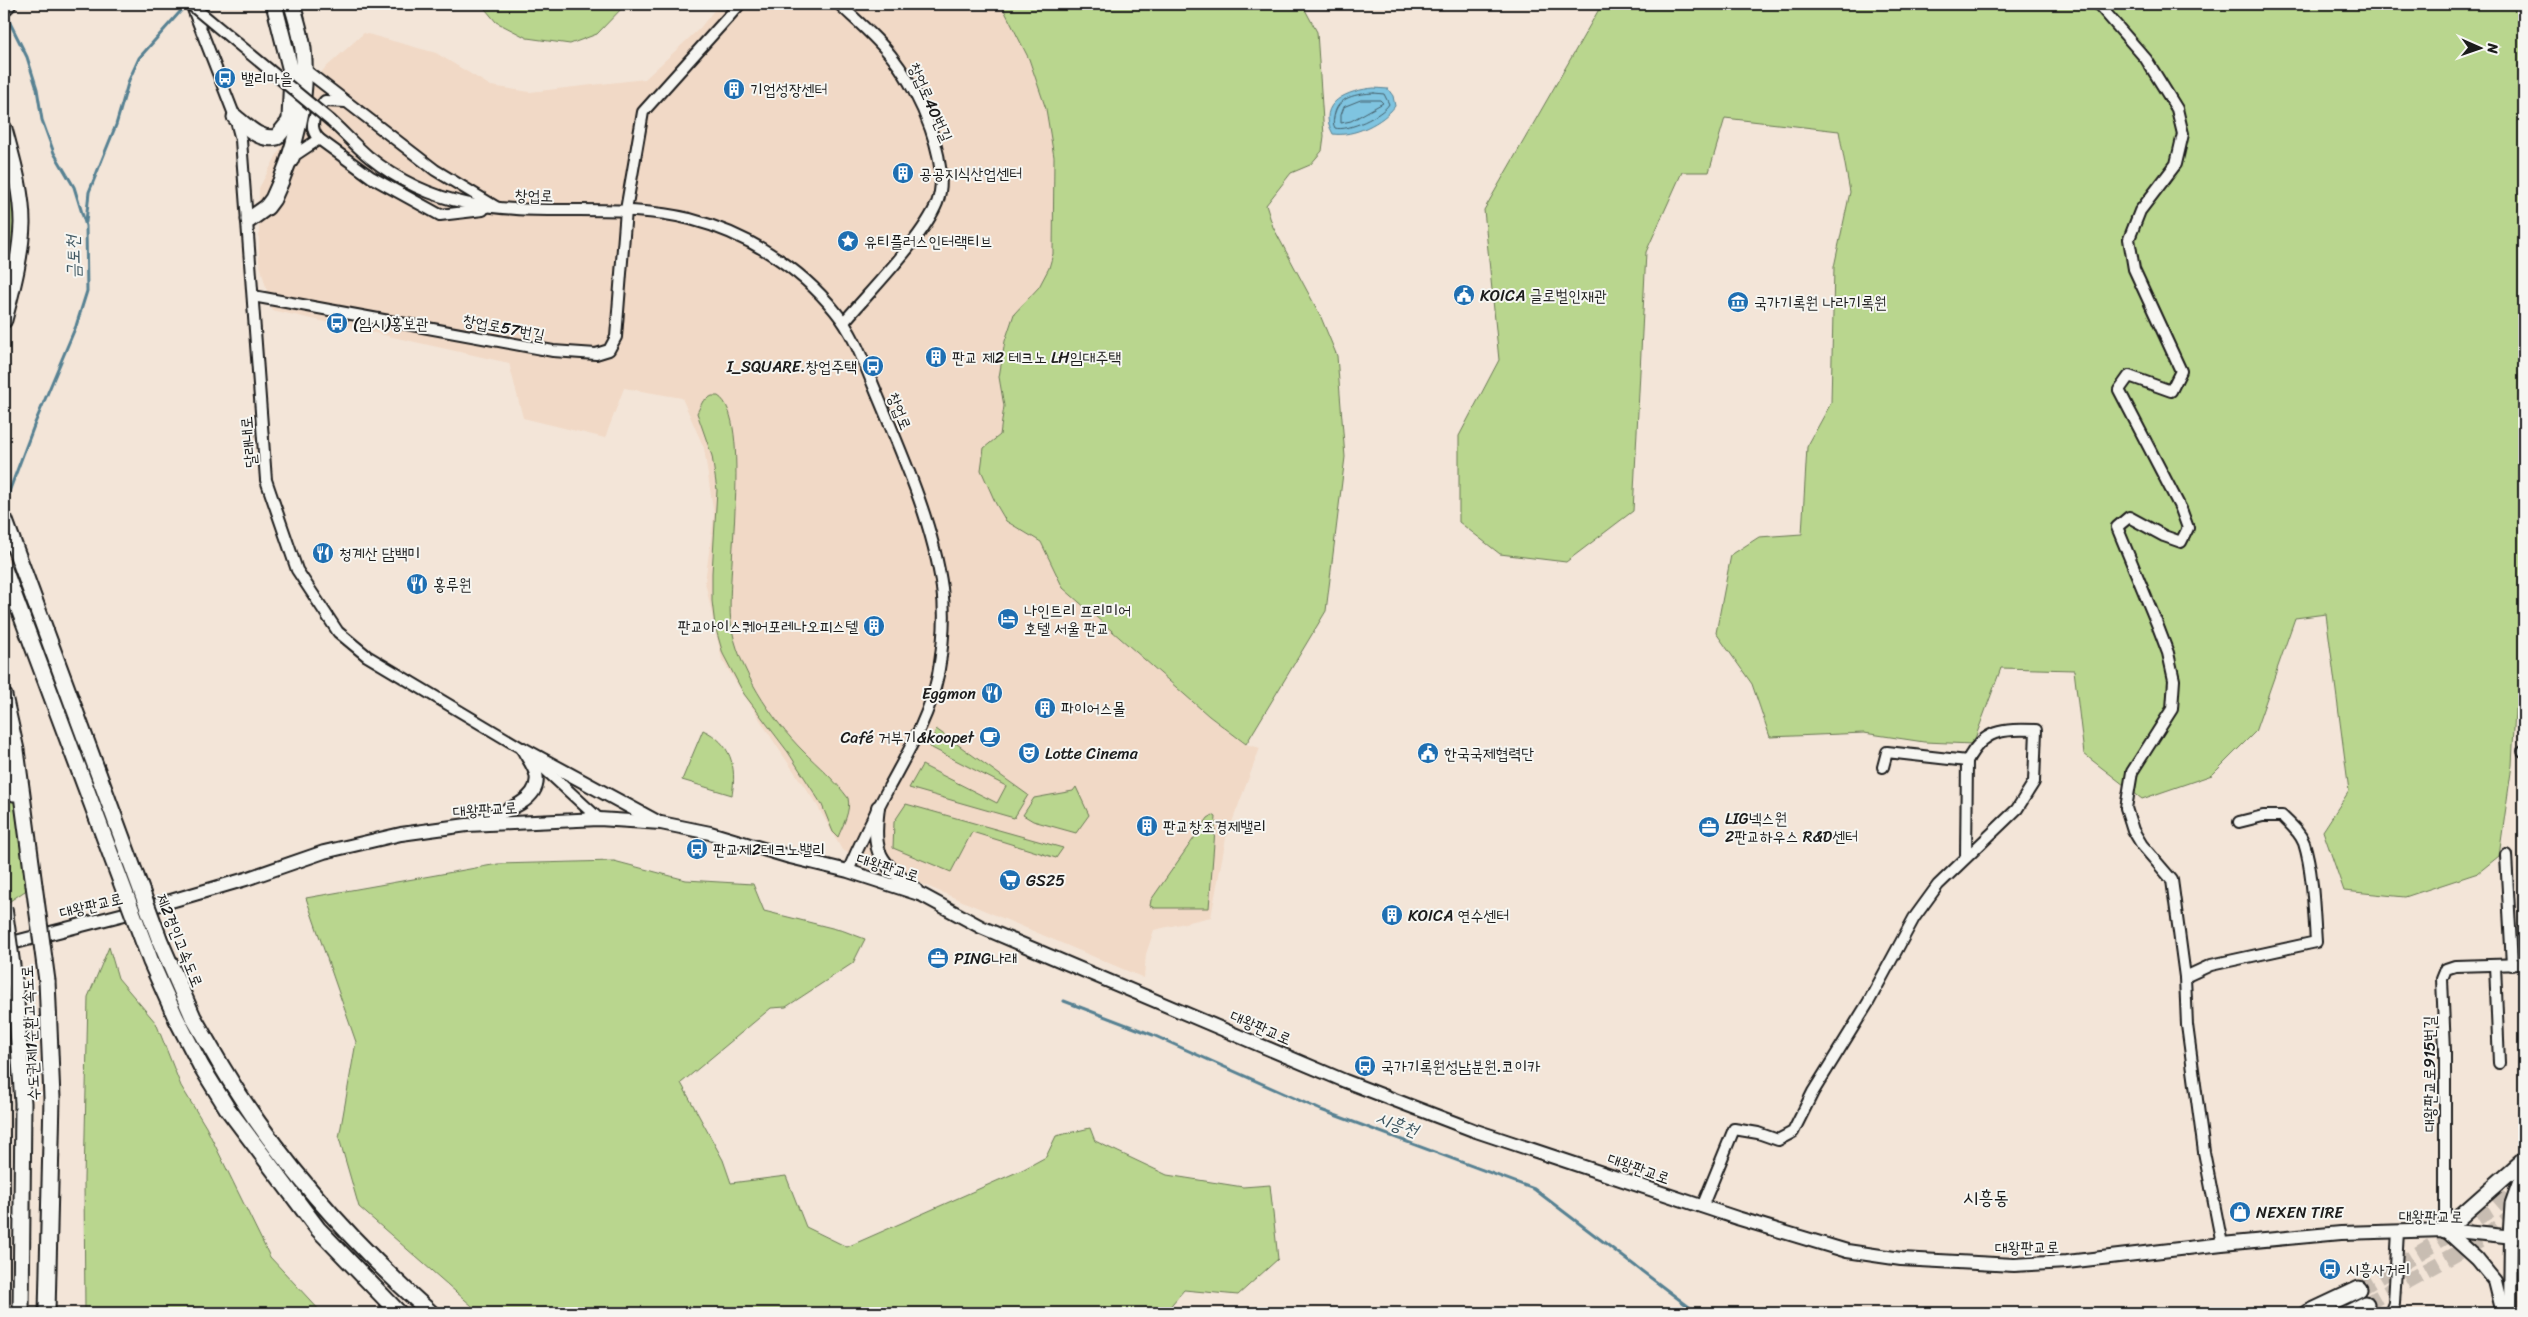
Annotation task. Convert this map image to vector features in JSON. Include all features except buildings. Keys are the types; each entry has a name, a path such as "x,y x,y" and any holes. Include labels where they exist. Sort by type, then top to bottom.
{"highway":[{"path":"4,8 8,4"},
{"path":"249,220 267,196 272,184 290,121 292,75 274,4"},
{"path":"249,220 267,207 281,182 298,122 304,69 303,48 292,4"},
{"path":"235,117 266,138 277,137 290,121"},
{"path":"4,129 17,179 22,222 16,269 4,320"},
{"name":"제2경인고속도로","path":"4,518 160,941 193,1016 238,1096 316,1197 390,1275 431,1313"},
{"name":"제2경인고속도로","path":"4,569 151,962 176,1018 201,1066 227,1108 318,1230 399,1313"},
{"path":"4,696 16,750 34,885"},
{"name":"수도권제1순환고속도로","path":"4,756 34,885 47,982 52,1098 47,1313"},
{"name":"수도권제1순환고속도로","path":"4,908 14,987 23,1103 21,1313"},
{"path":"2445,1230 2524,1160"},
{"path":"2518,1237 2513,1204 2524,1173"},
{"path":"2308,1313 2359,1289"},
{"path":"2348,1313 2366,1304"}],"main road":[{"path":"523,750 661,823"},
{"path":"467,825 512,807 527,798 535,788 536,774 523,750"},
{"path":"878,807 876,843 882,860 922,894"},
{"name":"대왕판교로","path":"4,944 140,910 246,879 324,852 401,834 467,825 600,819 661,823 710,833 790,857 848,871 922,894 981,927 1345,1081 1473,1130 1702,1206 1847,1251 1902,1259 1960,1264 2067,1262 2222,1244 2341,1233 2445,1230 2518,1237"},
{"path":"2445,1230 2477,1259 2495,1281 2503,1313"},
{"path":"2510,1313 2518,1237"}],"street":[{"name":"달래내로","path":"191,4 235,117 241,140 249,220 266,480 297,570 338,632 367,656 523,750 600,819"},
{"path":"191,4 331,121 370,157 419,188 447,200 499,209"},
{"path":"626,210 644,111 740,4"},
{"name":"창업로40번길","path":"839,4 889,54 903,72 936,145 942,179 938,202 928,219 905,250 844,322"},
{"path":"2098,4 2146,59 2177,109 2183,134 2176,164 2140,211 2129,239 2134,269 2180,371 2171,391 2129,376 2119,390 2181,510 2188,528 2181,542 2164,536 2129,517 2117,528 2157,624 2174,680 2172,709 2132,772 2126,808 2137,838 2172,880 2185,977 2187,1025 2204,1152 2222,1244"},
{"path":"304,69 435,170 499,209"},
{"path":"346,102 325,101 316,111 312,124 314,134 371,177 440,216 499,209"},
{"path":"281,182 295,155 319,139"},
{"name":"창업로","path":"499,209 626,210 690,219 744,238 759,246 795,272 827,301 844,322 854,340 890,426 926,522 943,594 943,644 934,688 909,750 878,807 848,871"},
{"name":"창업로57번길","path":"253,296 540,349 574,354 604,353 614,345 616,338 626,210"},
{"path":"1702,1206 1734,1129 1778,1140 1793,1132 1813,1092 1868,1003 1914,918 1938,885 1966,856 2018,809 2034,782 2036,730 1994,732 1984,737 1967,761 1966,856"},
{"path":"1883,766 1887,752 1967,761"},
{"path":"2185,977 2211,965 2316,942 2314,903 2304,842 2295,828 2282,816 2263,816 2238,822"},
{"path":"2506,855 2512,965"},
{"name":"대왕판교로915번길","path":"2445,1230 2445,1050 2442,979 2446,969 2455,966 2524,964"},
{"path":"2495,965 2499,1063"},
{"path":"2390,1313 2394,1302 2398,1231"}],"shaded area":[{"path":"719,4 1001,4 1029,59 1046,109 1054,157 1053,254 1049,268 1039,287 1014,314 1005,341 999,377 1004,406 1000,435 984,448 996,504 1006,521 1041,542 1063,588 1209,716 1246,744 1260,748 1226,838 1211,917 1154,930 1146,954 1144,978 842,850 817,805 722,660 705,582 714,516 704,448 682,398 624,388 605,438 523,418 509,363 272,310 259,261 259,188 323,70 364,33 436,53 491,86 530,92 645,79 700,28"}],"green space":[{"path":"481,4 626,4 597,34 570,44 527,38 496,22"},
{"path":"1001,4 1302,4 1317,32 1324,136 1322,151 1310,165 1291,173 1266,205 1273,227 1320,315 1337,356 1345,457 1326,611 1246,744 1209,716 1063,588 1041,542 1006,521 981,470 984,448 1000,435 1004,406 999,377 1005,341 1014,314 1039,287 1049,268 1053,254 1054,157 1046,109 1029,59"},
{"path":"1602,4 2524,4 2524,706 2515,709 2512,765 2499,856 2478,873 2405,897 2344,891 2323,831 2349,791 2326,614 2295,618 2255,732 2212,775 2142,799 2084,754 2074,670 2001,668 1973,744 1924,742 1864,733 1770,737 1752,684 1716,633 1731,555 1759,537 1802,534 1807,447 1831,403 1834,267 1850,192 1839,131 1725,118 1709,172 1682,172 1646,252 1633,511 1566,562 1500,554 1459,522 1459,436 1499,360 1484,210"},
{"path":"4,129 22,222 4,320"},
{"path":"712,396 718,396 728,410 734,434 736,466 730,602 731,623 740,658 768,709 791,738 848,798 847,813 838,837 833,832 822,805 788,752 744,694 723,654 715,626 712,601 712,573 717,490 712,456 697,413 703,401"},
{"path":"4,696 34,885 4,905"},
{"path":"936,729 1028,795 1014,818 909,788 922,765 997,803 1006,786 930,747"},
{"path":"703,730 720,742 730,756 734,774 732,795 682,780"},
{"path":"1076,787 1089,815 1076,833 1033,821 1023,815 1034,798 1073,791"},
{"path":"906,804 1063,848 1056,858 972,832 951,872 893,848 894,822"},
{"path":"1213,815 1216,817 1209,908 1155,908 1150,906 1151,900 1208,818"},
{"path":"614,861 686,880 753,884 764,911 844,931 865,939 853,963 786,1007 771,1008 681,1083 723,1160 731,1183 786,1176 806,1227 847,1247 1024,1169 1046,1157 1056,1136 1090,1128 1095,1141 1167,1175 1243,1187 1270,1185 1278,1259 1238,1295 1184,1290 1167,1310 1108,1313 480,1313 359,1207 339,1138 356,1042 306,898 498,864"},
{"path":"109,947 118,978 156,1023 181,1086 206,1127 270,1257 322,1313 85,1313 84,1180 88,997"}],"water":[{"path":"1374,88 1388,89 1393,96 1395,106 1390,112 1367,128 1349,133 1333,134 1328,114 1331,106 1345,95"}],"waterway":[{"path":"86,222 89,192 116,125 129,80 139,58 187,4"},
{"name":"금토천","path":"4,505 35,423 76,326 87,291 86,226 74,187 54,153 42,120 37,89 27,57 5,13"},
{"name":"시흥천","path":"1064,1001 1153,1035 1321,1110 1534,1189 1697,1313"}],"tunnel":[{"path":"2359,1289 2494,1208 2523,1183"},
{"path":"2366,1304 2483,1239 2524,1205"}],"place":[{"name":"밸리마을","path":"225,78"},
{"name":"기업성장센터","path":"734,89"},
{"name":"공공지식산업센터","path":"903,173"},
{"name":"유티플러스인터랙티브","path":"848,241"},
{"name":"KOICA 글로벌인재관","path":"1464,295"},
{"name":"국가기록원 나라기록원","path":"1738,302"},
{"name":"(임시)홍보관","path":"337,323"},
{"name":"판교 제2 테크노 LH임대주택","path":"936,357"},
{"name":"I_SQUARE.창업주택","path":"873,366"},
{"name":"청계산 담백미","path":"323,553"},
{"name":"홍루원","path":"417,584"},
{"name":"나인트리 프리미어 호텔 서울 판교","path":"1008,619"},
{"name":"판교아이스퀘어포레나오피스텔","path":"874,626"},
{"name":"Eggmon","path":"992,693"},
{"name":"파이어스몰","path":"1045,708"},
{"name":"Café 거부기&koopet","path":"990,737"},
{"name":"Lotte Cinema","path":"1029,753"},
{"name":"한국국제협력단","path":"1428,753"},
{"name":"판교창조경제밸리","path":"1147,826"},
{"name":"LIG넥스원 2판교하우스 R&D센터","path":"1709,827"},
{"name":"판교제2테크노밸리","path":"697,849"},
{"name":"GS25","path":"1010,880"},
{"name":"KOICA 연수센터","path":"1392,915"},
{"name":"PING나래","path":"938,958"},
{"name":"국가기록원성남분원.코이카","path":"1365,1066"},
{"name":"NEXEN TIRE","path":"2240,1212"},
{"name":"시흥사거리","path":"2330,1269"}],"district":[{"name":"시흥동","path":"1986,1197"}]}
